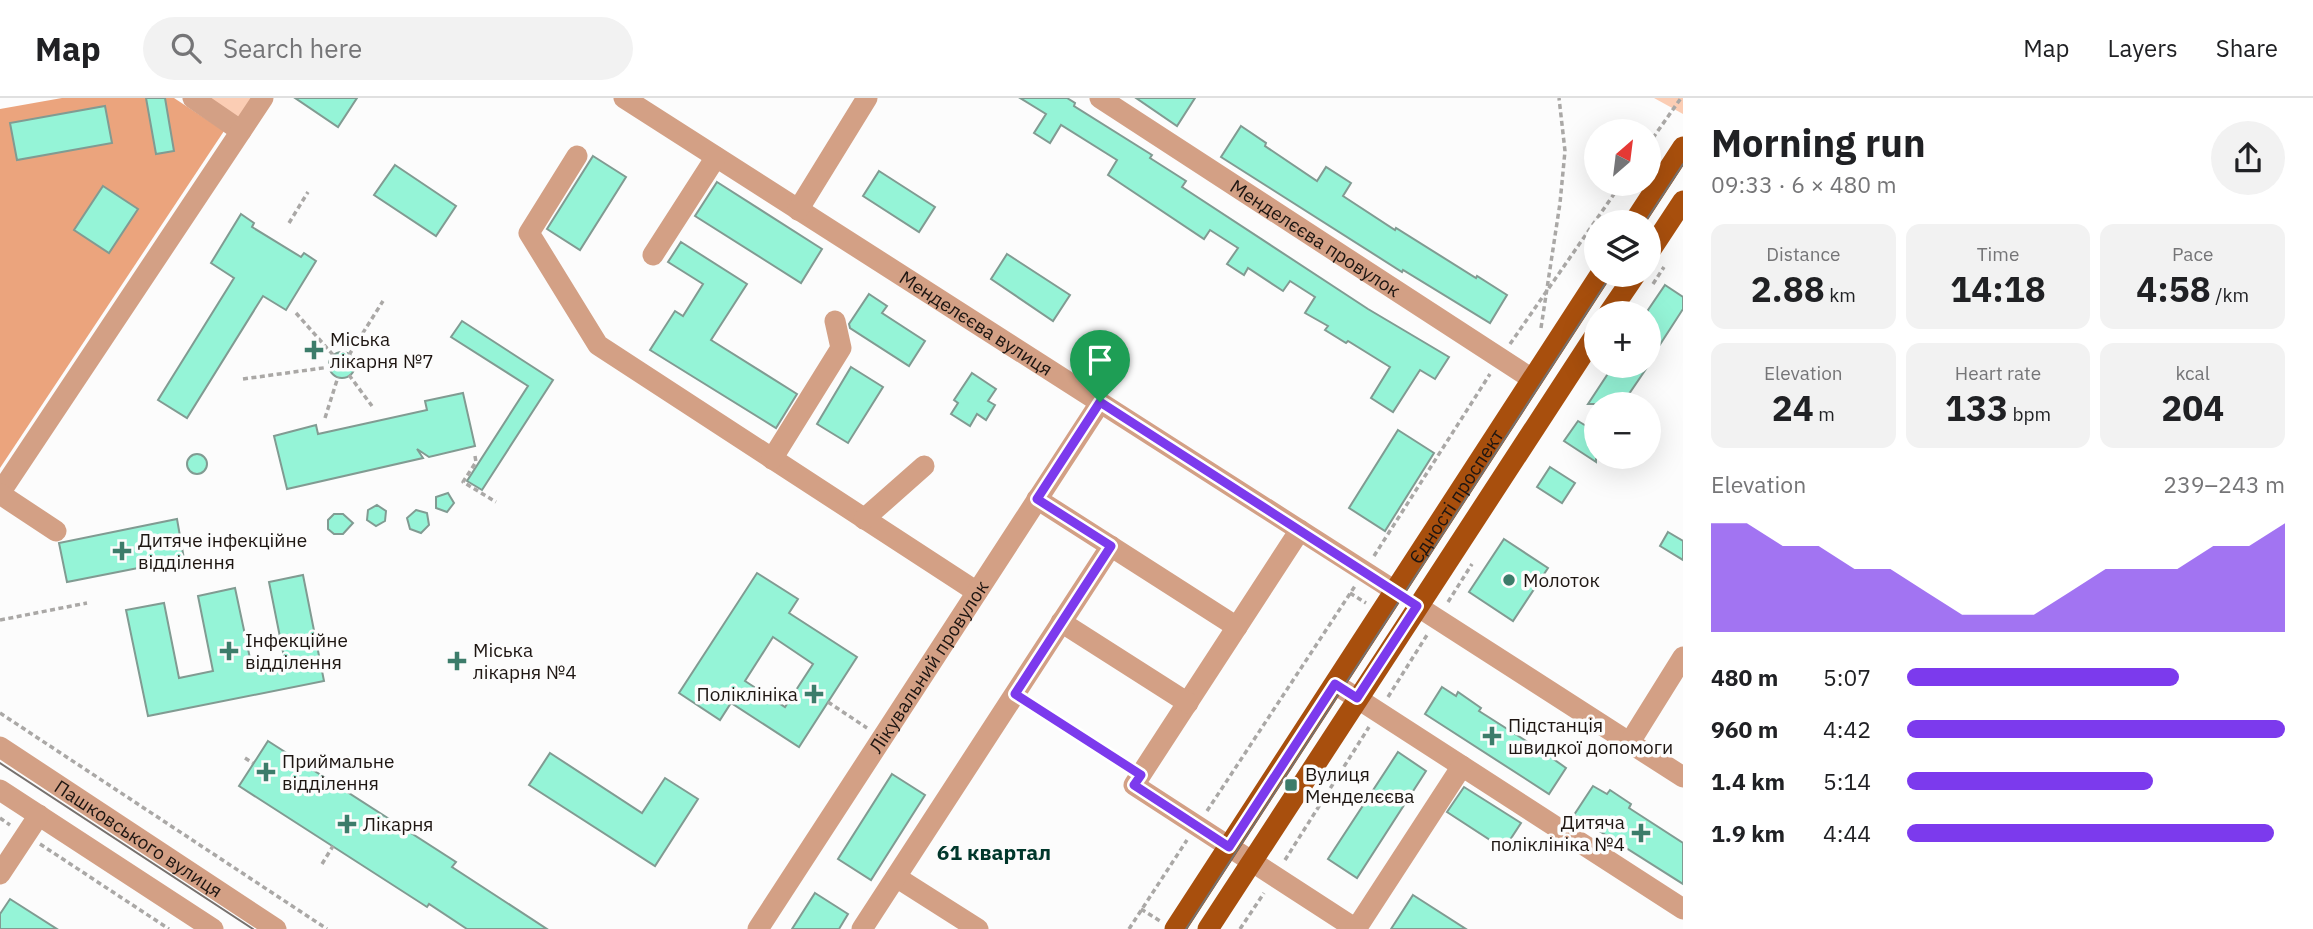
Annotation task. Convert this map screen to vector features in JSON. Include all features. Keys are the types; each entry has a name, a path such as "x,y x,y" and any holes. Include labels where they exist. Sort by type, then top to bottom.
{"main road":[{"path":"1642,210 1683,148"},
{"path":"1661,234 1683,201"},
{"name":"Єдності проспект","path":"1175,929 1592,287"},
{"name":"Єдності проспект","path":"1208,929 1584,352"},
{"name":"Менделєєва вулиця","path":"1395,591 1417,606"}],"street":[{"path":"193,98 241,131"},
{"path":"56,531 0,493 263,98"},
{"name":"Менделєєва вулиця","path":"624,98 1395,591"},
{"path":"798,210 867,98"},
{"name":"Менделєєва провулок","path":"1100,98 1532,379"},
{"path":"577,156 529,233 598,345 977,592"},
{"path":"653,256 716,158"},
{"path":"772,459 841,348 835,321"},
{"name":"Лікувальний провулок","path":"758,929 1100,402"},
{"path":"864,519 924,466"},
{"path":"1037,499 1237,627"},
{"path":"1300,530 1134,785 1356,929 1462,766"},
{"path":"862,929 1111,546"},
{"name":"Менделєєва вулиця","path":"1417,606 1683,777"},
{"path":"1061,622 1188,703"},
{"path":"1630,742 1683,657"},
{"path":"1335,684 1683,909"},
{"name":"Пашковського вулиця","path":"0,747 276,929"},
{"name":"Пашковського вулиця","path":"0,790 212,929"},
{"path":"0,874 38,815"},
{"path":"896,877 978,929"}],"path":[{"path":"1539,339 1560,203 1565,151 1559,98"},
{"path":"1661,126 1681,98"},
{"path":"289,223 308,192"},
{"path":"1648,292 1669,260"},
{"path":"349,355 383,301"},
{"path":"296,313 334,356"},
{"path":"243,379 330,367"},
{"path":"349,375 372,407"},
{"path":"325,418 338,377"},
{"path":"475,456 476,462 463,482 496,502"},
{"path":"1129,929 1350,593"},
{"path":"0,620 87,603"},
{"path":"1240,929 1423,640"},
{"path":"1015,694 1141,775"},
{"path":"828,702 882,738"},
{"path":"0,713 327,929"},
{"path":"245,758 253,763"},
{"path":"0,818 169,929"},
{"path":"321,864 333,846"}],"shaded area":[{"path":"62,98 174,98 224,131 0,468 0,109"},
{"path":"200,98 254,98 238,123"},
{"path":"1654,98 1683,98 1683,114"}],"building":[{"path":"146,98 165,98 174,151 156,154"},
{"path":"295,98 357,98 338,127"},
{"path":"1020,98 1067,98 1075,103 1074,106 1152,155 1150,158 1186,181 1182,187 1368,309 1449,357 1435,379 1420,370 1393,412 1371,398 1390,367 1325,330 1328,326 1305,313 1315,297 1290,281 1283,291 1248,268 1244,275 1227,264 1238,248 1210,230 1204,239 1108,175 1117,160 1061,125 1050,143 1034,133 1046,114"},
{"path":"1136,98 1195,98 1177,126"},
{"path":"105,106 112,143 17,160 10,123"},
{"path":"1241,126 1266,143 1265,146 1317,181 1326,167 1351,183 1343,196 1395,230 1396,228 1507,295 1490,323 1403,270 1402,272 1221,157"},
{"path":"593,156 626,177 580,250 547,229"},
{"path":"395,165 456,206 436,236 374,195"},
{"path":"879,171 935,207 919,232 863,196"},
{"path":"717,182 822,249 801,283 695,216"},
{"path":"103,186 138,209 109,253 74,230"},
{"path":"241,214 254,223 252,227 301,257 304,253 316,261 286,310 263,296 187,418 158,400 234,278 211,263"},
{"path":"681,242 747,284 711,340 797,394 776,428 650,350 675,311 683,316 703,284 668,262"},
{"path":"1007,254 1070,295 1053,321 991,279"},
{"path":"1665,285 1683,297 1683,309 1661,343 1661,301 1654,301"},
{"path":"869,294 887,306 882,313 925,341 909,366 850,328 849,324"},
{"path":"462,321 553,380 482,490 467,481 528,386 451,337"},
{"path":"342,352 351,356 355,365 351,374 342,378 333,374 329,365 333,356"},
{"path":"851,367 883,387 848,443 817,424"},
{"path":"972,373 996,389 988,401 995,405 986,420 977,414 970,426 951,414 958,403 954,400"},
{"path":"1605,378 1640,378 1630,392 1596,392"},
{"path":"463,393 475,446 429,457 417,449 423,458 287,489 274,436 316,425 318,434 427,410 425,401"},
{"path":"1578,421 1584,425 1584,454 1564,441"},
{"path":"1398,430 1434,453 1385,531 1349,508"},
{"path":"197,454 204,457 207,464 204,471 197,474 190,471 187,464 190,457"},
{"path":"1550,467 1575,483 1562,503 1537,487"},
{"path":"448,493 454,503 447,512 436,508 436,497"},
{"path":"377,505 386,511 385,521 376,526 367,520 368,510"},
{"path":"416,510 427,513 429,525 421,533 410,529 407,518"},
{"path":"334,514 343,514 353,523 343,534 334,534 328,529 328,520"},
{"path":"177,519 184,559 67,582 59,543"},
{"path":"1668,532 1683,541 1683,560 1660,546"},
{"path":"1504,539 1548,568 1513,621 1469,592"},
{"path":"757,573 798,599 789,613 857,657 799,747 731,703 720,720 679,693","holes":["773,637 813,664 785,707 745,681"]},
{"path":"303,575 324,681 148,716 126,610 164,603 179,678 213,671 198,596 235,588 251,663 284,657 269,582"},
{"path":"1442,687 1456,696 1458,692 1481,708 1479,711 1534,746 1536,743 1554,755 1552,758 1566,768 1549,794 1425,714"},
{"path":"268,741 456,862 452,867 547,929 467,929 429,904 427,907 239,786"},
{"path":"1398,752 1426,771 1357,878 1328,859"},
{"path":"550,753 642,813 665,778 698,799 655,866 529,785"},
{"path":"892,774 925,795 871,880 838,859"},
{"path":"1593,786 1607,794 1610,790 1631,804 1629,808 1683,843 1683,884 1574,815"},
{"path":"1464,787 1521,823 1504,849 1447,812"},
{"path":"815,893 848,914 839,929 792,929"},
{"path":"1413,895 1466,929 1391,929"},
{"path":"10,899 57,929 0,929 0,914"}],"tram line":[{"path":"1653,210 1683,164"},
{"path":"1186,929 1603,287"},
{"path":"0,763 253,929"}],"place":[{"name":"Міська лікарня №7","path":"314,350"},
{"name":"Дитяче інфекційне відділення","path":"122,551"},
{"name":"Молоток","path":"1509,580"},
{"name":"Інфекційне відділення","path":"229,651"},
{"name":"Міська лікарня №4","path":"457,661"},
{"name":"Поліклініка","path":"814,694"},
{"name":"Підстанція швидкої допомоги","path":"1492,736"},
{"name":"Приймальне відділення","path":"266,772"},
{"name":"Вулиця Менделєєва","path":"1291,785"},
{"name":"Лікарня","path":"347,824"},
{"name":"Дитяча поліклініка №4","path":"1641,833"}],"district":[{"name":"61 квартал","path":"994,853"}],"route":[{"path":"1100,402 1417,606 1357,698 1335,684 1229,847 1134,785 1141,775 1015,694 1111,546 1037,499 1100,402"}]}
